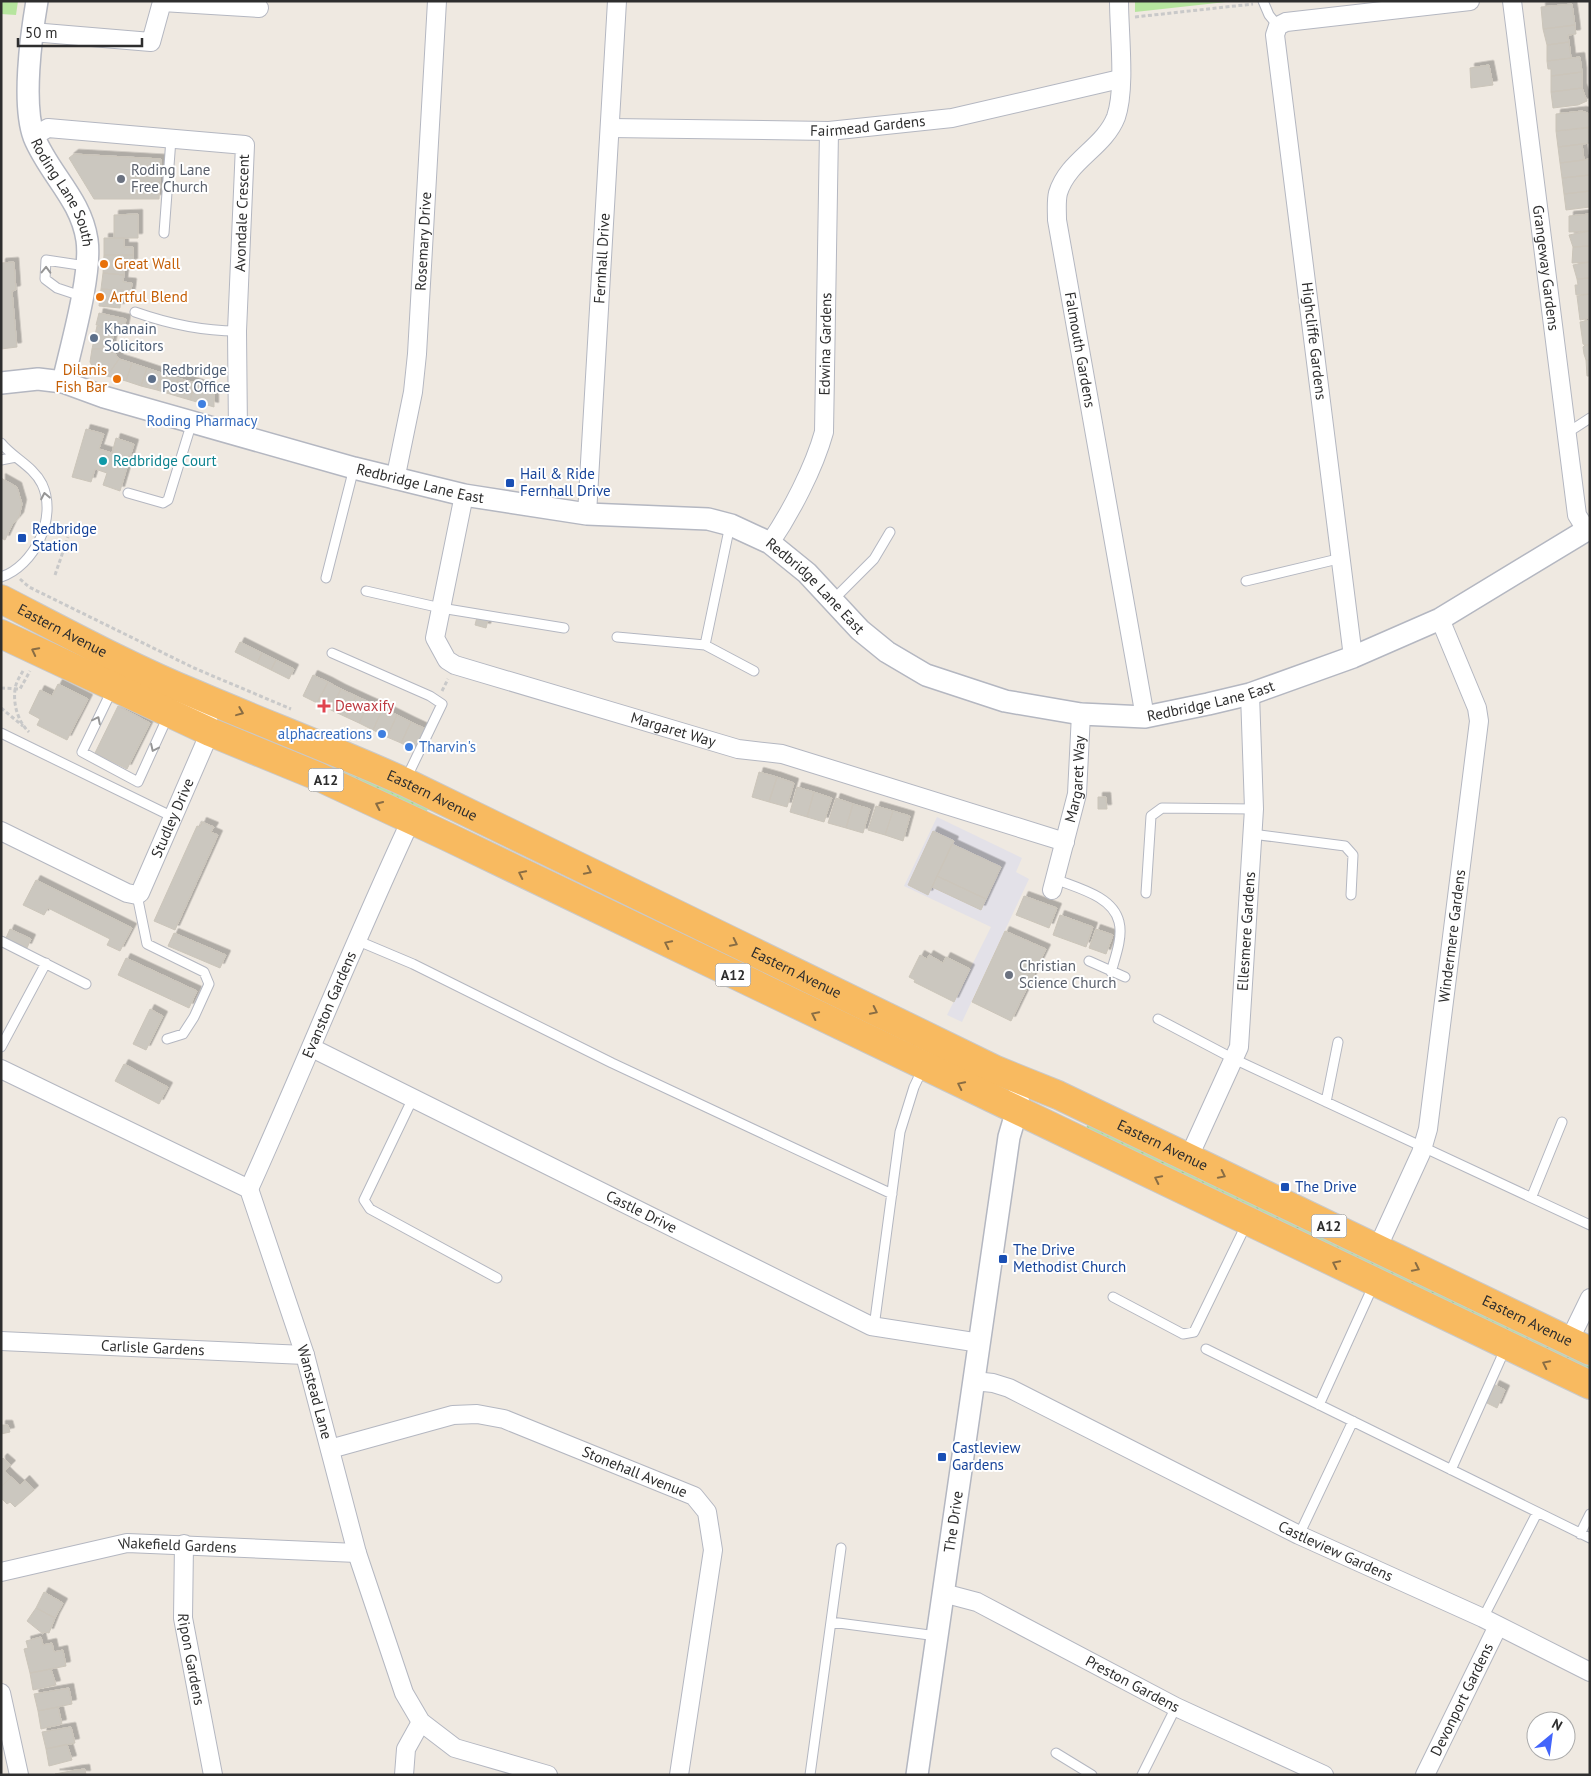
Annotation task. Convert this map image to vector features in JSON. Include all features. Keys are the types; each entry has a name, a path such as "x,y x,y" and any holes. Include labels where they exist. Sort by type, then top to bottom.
{"highway":[{"name":"Eastern Avenue","path":"1,599 100,650 194,694 320,744 405,782 996,1070 1040,1087 1580,1346"},
{"name":"Eastern Avenue","path":"1,634 169,714 317,776 411,820 1590,1385"}],"street":[{"name":"Roding Lane South","path":"37,1 32,32 28,109 34,136 46,160 66,188 81,215 87,242 86,266 64,382"},
{"name":"Rosemary Drive","path":"395,480 413,392 417,354 437,1"},
{"name":"Fernhall Drive","path":"587,514 617,1"},
{"name":"Falmouth Gardens","path":"1119,1 1120,101 1116,117 1108,131 1076,162 1066,176 1058,193 1057,220 1145,716"},
{"path":"1278,26 1286,22 1435,3 1470,1"},
{"name":"Grangeway Gardens","path":"1512,1 1577,515 1588,530"},
{"path":"32,32 151,42 162,2 259,8"},
{"name":"Highcliffe Gardens","path":"1278,26 1275,35 1353,657"},
{"name":"Fairmead Gardens","path":"610,128 829,131 952,118 1120,79"},
{"name":"Avondale Crescent","path":"34,136 48,128 245,145 238,331 238,434"},
{"name":"Edwina Gardens","path":"770,543 808,471 824,432 829,131"},
{"name":"Redbridge Lane East","path":"1,383 38,379 64,382 104,397 395,480 464,495 587,514 708,519 731,525 770,543 807,574 860,630 887,652 926,674 1005,701 1081,714 1145,716 1250,694 1353,657 1440,619 1588,530"},
{"path":"455,665 447,660 435,638 464,495"},
{"name":"Windermere Gardens","path":"1377,1249 1423,1148 1428,1129 1480,721 1477,708 1440,619"},
{"path":"100,650 206,713 210,721 210,732"},
{"name":"Margaret Way","path":"455,665 738,749 782,754 1065,842"},
{"name":"Ellesmere Gardens","path":"1188,1159 1239,1047 1254,809 1250,694"},
{"name":"Margaret Way","path":"1053,884 1077,794 1081,714"},
{"name":"Studley Drive","path":"137,895 144,889 210,732"},
{"name":"Evanston Gardens","path":"250,1190 312,1048 356,940 411,820"},
{"path":"1,831 126,893 137,895"},
{"name":"Castle Drive","path":"312,1048 874,1327 980,1343"},
{"path":"1,1069 250,1190"},
{"name":"The Drive","path":"917,1775 1009,1137 1019,1103 1016,1092 996,1070"},
{"name":"Wanstead Lane","path":"250,1190 305,1355 357,1553 404,1693 421,1722 455,1748 548,1775"},
{"path":"1580,1346 1590,1298"},
{"name":"Carlisle Gardens","path":"1,1341 305,1355"},
{"name":"Castleview Gardens","path":"974,1380 1010,1388 1299,1535 1490,1622 1590,1672"},
{"name":"Stonehall Avenue","path":"330,1448 453,1415 477,1414 504,1419 694,1496 707,1512 713,1550 679,1775"},
{"name":"Wakefield Gardens","path":"1,1572 127,1543 357,1553"},
{"name":"Ripon Gardens","path":"184,1544 183,1618 213,1775"},
{"name":"Preston Gardens","path":"943,1593 977,1602 1176,1706 1324,1775"},
{"name":"Devonport Gardens","path":"1425,1775 1490,1622"},
{"path":"1,1693 18,1775"},
{"path":"404,1775 406,1749 421,1722"}],"lane":[{"path":"1263,2 1278,26"},
{"path":"164,233 171,138"},
{"path":"81,296 57,288 45,279 46,260 86,266"},
{"path":"134,312 169,324 205,330 238,331"},
{"path":"1567,432 1590,418"},
{"path":"128,493 163,503 168,500 192,422"},
{"path":"1,443 32,470 42,484 46,498 46,518 34,551 24,564 13,573 1,577"},
{"path":"1,460 16,457"},
{"path":"326,578 354,468"},
{"path":"705,645 731,525"},
{"path":"833,600 874,559 890,532"},
{"path":"1246,581 1342,558"},
{"path":"366,591 441,608 564,628"},
{"path":"617,637 705,645 754,671"},
{"path":"332,653 437,700 442,704 405,782"},
{"path":"113,688 82,752 138,782 169,714"},
{"path":"1,733 173,817"},
{"path":"1146,894 1151,816 1162,808 1254,809"},
{"path":"1252,834 1344,846 1353,855 1351,895"},
{"path":"1053,884 1104,899 1119,922 1118,943 1112,972"},
{"path":"137,895 147,944 204,972 209,984 183,1034 167,1040"},
{"path":"356,940 413,964 612,1063 892,1194"},
{"path":"1,941 86,984"},
{"path":"1089,961 1125,977"},
{"path":"1,1047 46,963"},
{"path":"1158,1019 1234,1059 1423,1148 1532,1196 1590,1225"},
{"path":"1326,1102 1338,1042"},
{"path":"874,1327 900,1132 914,1087 923,1067"},
{"path":"414,1098 364,1200 370,1209 497,1278"},
{"path":"1532,1196 1562,1122"},
{"path":"1113,1297 1183,1334 1194,1332 1248,1221"},
{"path":"1319,1405 1375,1282"},
{"path":"1451,1470 1507,1346"},
{"path":"1206,1349 1590,1538"},
{"path":"1299,1535 1353,1422"},
{"path":"1490,1622 1537,1513"},
{"path":"1580,1534 1590,1514"},
{"path":"810,1775 841,1548"},
{"path":"831,1622 937,1636"},
{"path":"1142,1775 1176,1706"},
{"path":"1056,1753 1092,1775"}],"path":[{"path":"1119,19 1263,2"},
{"path":"55,575 68,537"},
{"path":"13,573 29,587 165,654"},
{"path":"437,700 455,665"},
{"path":"15,689 23,671"},
{"path":"1,688 20,689 29,672"},
{"path":"1,708 23,726"}],"shaded area":[{"path":"937,817 1022,858 1016,872 1029,879 962,1022 947,1015 991,927 904,886"}],"green space":[{"path":"1,1 18,1 16,15 1,14"},
{"path":"1135,1 1235,1 1135,12"},
{"path":"225,721 431,804 424,816 228,728"},
{"path":"1089,1120 1590,1359 1590,1373 1085,1131"}],"building":[{"path":"1572,4 1575,25 1543,29 1541,7"},
{"path":"1575,25 1576,34 1568,35 1569,42 1547,45 1543,29"},
{"path":"1569,42 1571,58 1547,61 1547,45"},
{"path":"1580,57 1582,72 1551,76 1551,69 1548,69 1547,61"},
{"path":"1489,65 1493,85 1471,88 1470,68"},
{"path":"1582,72 1582,88 1551,92 1551,76"},
{"path":"1582,88 1587,101 1578,105 1553,108 1551,92"},
{"path":"1582,111 1588,113 1590,127 1556,131 1556,114"},
{"path":"1588,128 1590,143 1558,147 1556,131"},
{"path":"1582,144 1584,160 1560,163 1558,147"},
{"name":"Roding Lane Free Church","path":"74,154 161,159 159,199 94,199 69,158"},
{"path":"1590,159 1590,175 1562,178 1560,163"},
{"path":"1590,175 1590,191 1564,194 1562,178"},
{"path":"1590,191 1590,207 1566,210 1564,194"},
{"path":"138,214 138,238 114,238 114,215"},
{"path":"1590,214 1590,231 1569,232 1569,216"},
{"path":"1590,231 1590,246 1573,247 1569,235"},
{"path":"104,238 124,238 124,247 133,247 133,255 104,255"},
{"path":"1590,246 1590,262 1572,263 1573,247"},
{"path":"104,255 133,255 133,263 124,264 124,275 103,273"},
{"path":"14,262 16,290 12,291 17,347 1,349 1,263"},
{"path":"1590,262 1590,278 1577,279 1573,265"},
{"path":"103,273 124,275 123,282 132,283 131,291 101,289"},
{"path":"1590,278 1590,294 1576,295 1575,285 1578,285 1577,279"},
{"path":"101,289 131,291 130,299 121,298 120,308 99,306"},
{"path":"1590,294 1590,318 1580,320 1577,296"},
{"path":"99,313 126,319 124,330 96,325"},
{"path":"1590,320 1590,345 1585,345 1583,344 1580,322"},
{"path":"97,326 114,330 111,348 92,349"},
{"path":"1590,345 1590,360 1586,360 1584,354 1583,347"},
{"path":"111,348 119,359 107,376 96,373 90,362 92,349"},
{"path":"119,359 132,363 126,381 107,376"},
{"path":"1586,360 1590,360 1590,376 1587,376"},
{"path":"132,363 147,368 141,386 126,381"},
{"path":"147,368 162,373 157,390 141,386"},
{"path":"162,373 178,378 173,395 157,390"},
{"path":"178,378 195,383 190,400 173,395"},
{"path":"195,383 214,389 214,407 190,400"},
{"name":"Redbridge Court","path":"86,429 104,434 99,449 112,453 116,438 134,444 120,491 103,485 107,473 95,469 91,482 72,477"},
{"path":"1,478 17,487 22,504 19,517 12,525 5,540 1,538"},
{"path":"477,617 488,620 486,628 475,625"},
{"path":"240,642 262,653 257,663 235,652"},
{"path":"262,653 276,660 271,670 257,663"},
{"path":"276,660 294,669 289,679 271,670"},
{"path":"313,675 328,682 317,703 303,696"},
{"path":"328,682 341,689 331,710 317,703"},
{"path":"58,684 88,699 67,740 37,725 40,719 29,713 40,690 52,696"},
{"path":"341,689 356,696 346,717 331,710"},
{"path":"356,696 369,702 359,723 346,717"},
{"path":"369,702 383,708 373,730 359,723"},
{"path":"118,706 150,723 127,769 95,753"},
{"path":"383,708 397,715 387,737 373,730"},
{"path":"397,715 411,722 401,743 387,737"},
{"path":"411,722 426,729 416,751 401,743"},
{"path":"759,772 777,777 769,802 752,797"},
{"path":"777,777 794,783 787,807 769,802"},
{"path":"797,787 814,792 807,817 790,812"},
{"path":"814,792 832,798 824,822 807,817"},
{"path":"1098,797 1106,797 1107,809 1098,809"},
{"path":"836,798 853,804 846,828 828,823"},
{"path":"853,804 870,809 863,833 846,828"},
{"path":"876,806 893,811 885,835 868,830"},
{"path":"893,811 910,816 903,841 885,835"},
{"path":"202,822 214,827 211,832 218,835 175,930 154,921 197,826 200,827"},
{"path":"933,831 954,841 928,895 908,885"},
{"path":"952,844 1001,867 986,899 937,876"},
{"path":"937,876 986,899 981,910 932,887"},
{"path":"36,880 132,928 120,951 107,945 110,939 48,908 44,915 23,905"},
{"path":"1024,896 1057,908 1049,928 1016,915"},
{"path":"1060,915 1093,927 1086,947 1053,935"},
{"path":"10,929 31,939 27,948 6,938"},
{"path":"1096,929 1113,935 1106,954 1089,948"},
{"name":"Christian Science Church","path":"1005,931 1046,949 1011,1021 972,1002"},
{"path":"174,933 226,955 220,968 168,946"},
{"path":"920,955 927,959 929,955 943,963 946,957 970,969 954,1002 914,982 915,980 909,977"},
{"path":"126,958 197,991 189,1008 118,975"},
{"path":"150,1009 163,1016 146,1050 133,1044"},
{"path":"124,1064 168,1087 159,1104 115,1081"},
{"path":"1495,1385 1505,1390 1497,1408 1487,1403"},
{"path":"1,1425 8,1425 10,1432 1,1434"},
{"path":"3,1458 11,1465 5,1471 11,1477 1,1487 1,1460"},
{"path":"11,1477 20,1485 25,1480 34,1490 15,1507 10,1502 7,1504 1,1498 1,1487"},
{"path":"44,1592 63,1603 55,1618 36,1608"},
{"path":"36,1608 55,1618 49,1633 44,1632 43,1634 27,1621"},
{"path":"41,1637 43,1645 52,1643 54,1652 63,1650 66,1666 30,1673 24,1649 28,1648 26,1641"},
{"path":"51,1669 56,1685 33,1690 30,1673"},
{"path":"69,1688 72,1704 38,1711 34,1694"},
{"path":"58,1707 62,1724 41,1729 38,1711"},
{"path":"71,1727 75,1743 46,1749 42,1732"},
{"path":"67,1744 72,1760 49,1766 46,1749"},
{"path":"85,1769 86,1775 55,1774 76,1770"}],"place":[{"name":"Roding Lane Free Church","path":"121,179"},
{"name":"Great Wall","path":"104,264"},
{"name":"Artful Blend","path":"100,297"},
{"name":"Khanain Solicitors","path":"94,338"},
{"name":"Dilanis Fish Bar","path":"117,379"},
{"name":"Redbridge Post Office","path":"152,379"},
{"name":"Roding Pharmacy","path":"202,404"},
{"name":"Redbridge Court","path":"103,461"},
{"name":"Hail & Ride Fernhall Drive","path":"510,483"},
{"name":"Redbridge Station","path":"22,538"},
{"name":"Dewaxify","path":"324,706"},
{"name":"alphacreations","path":"382,734"},
{"name":"Tharvin's","path":"409,747"},
{"name":"Christian Science Church","path":"1009,975"},
{"name":"The Drive","path":"1285,1187"},
{"name":"The Drive Methodist Church","path":"1003,1259"},
{"name":"Castleview Gardens","path":"942,1457"}]}
